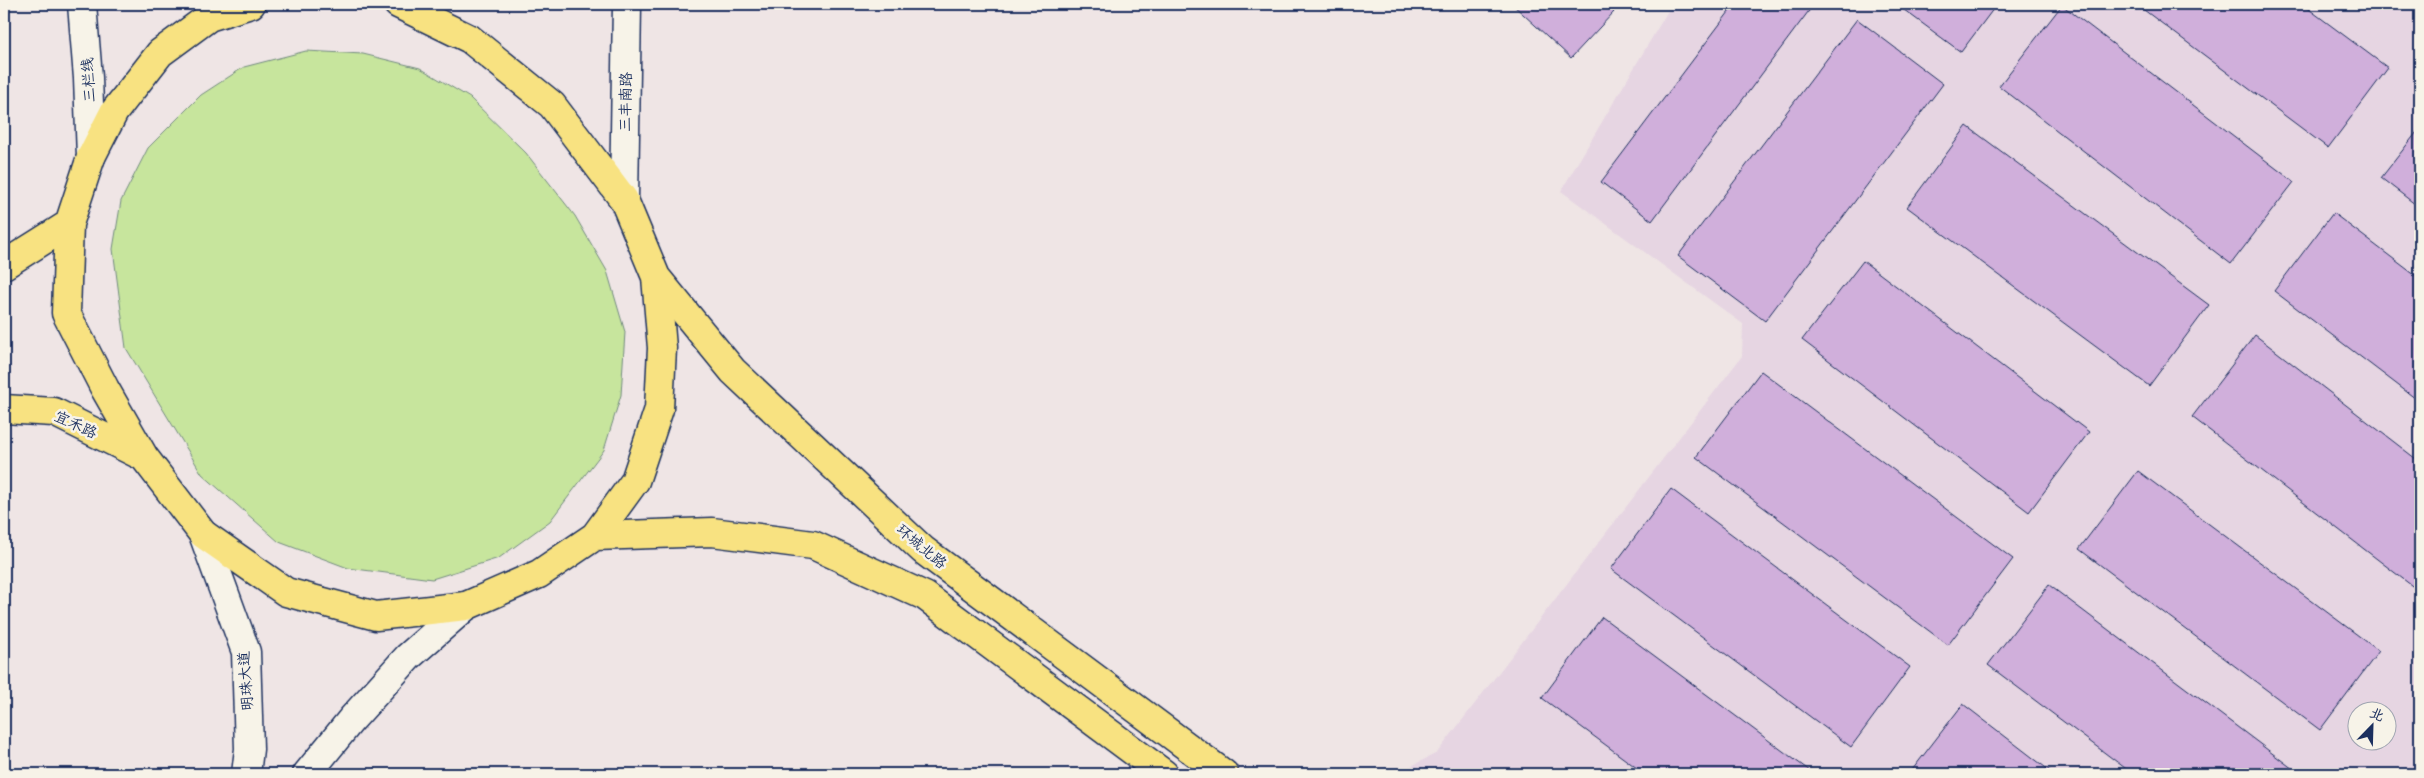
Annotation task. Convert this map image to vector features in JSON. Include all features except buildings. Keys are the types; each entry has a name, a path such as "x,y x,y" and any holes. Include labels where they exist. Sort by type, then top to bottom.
{"main road":[{"name":"三栏线","path":"82,4 88,78 91,157"},
{"path":"251,4 209,16 160,53 114,112 91,157 69,224 66,313 105,389 144,458 203,534 286,592 376,616 466,606 539,574 595,536 635,481 659,409 662,348 656,277 624,200 552,105 470,38 398,4"},
{"name":"三丰南路","path":"624,200 627,4"},
{"path":"4,265 69,224"},
{"name":"环城北路","path":"656,277 732,370 923,550 1224,774"},
{"name":"宜禾路","path":"4,408 54,412 144,458"},
{"path":"595,536 712,532 813,545 925,596 1164,774"},
{"name":"明珠大道","path":"203,534 246,652 249,749 246,774"},
{"path":"308,774 351,720 408,657 466,606"}],"shaded area":[{"path":"1672,4 2420,4 2420,774 1395,774 1437,753 1742,356 1743,324 1561,191"}],"green space":[{"path":"306,51 363,54 420,68 470,98 526,153 575,216 607,271 625,332 621,395 604,450 550,521 499,558 432,579 348,568 279,542 202,474 126,348 113,249 121,201 148,148 201,95 244,67"}]}
